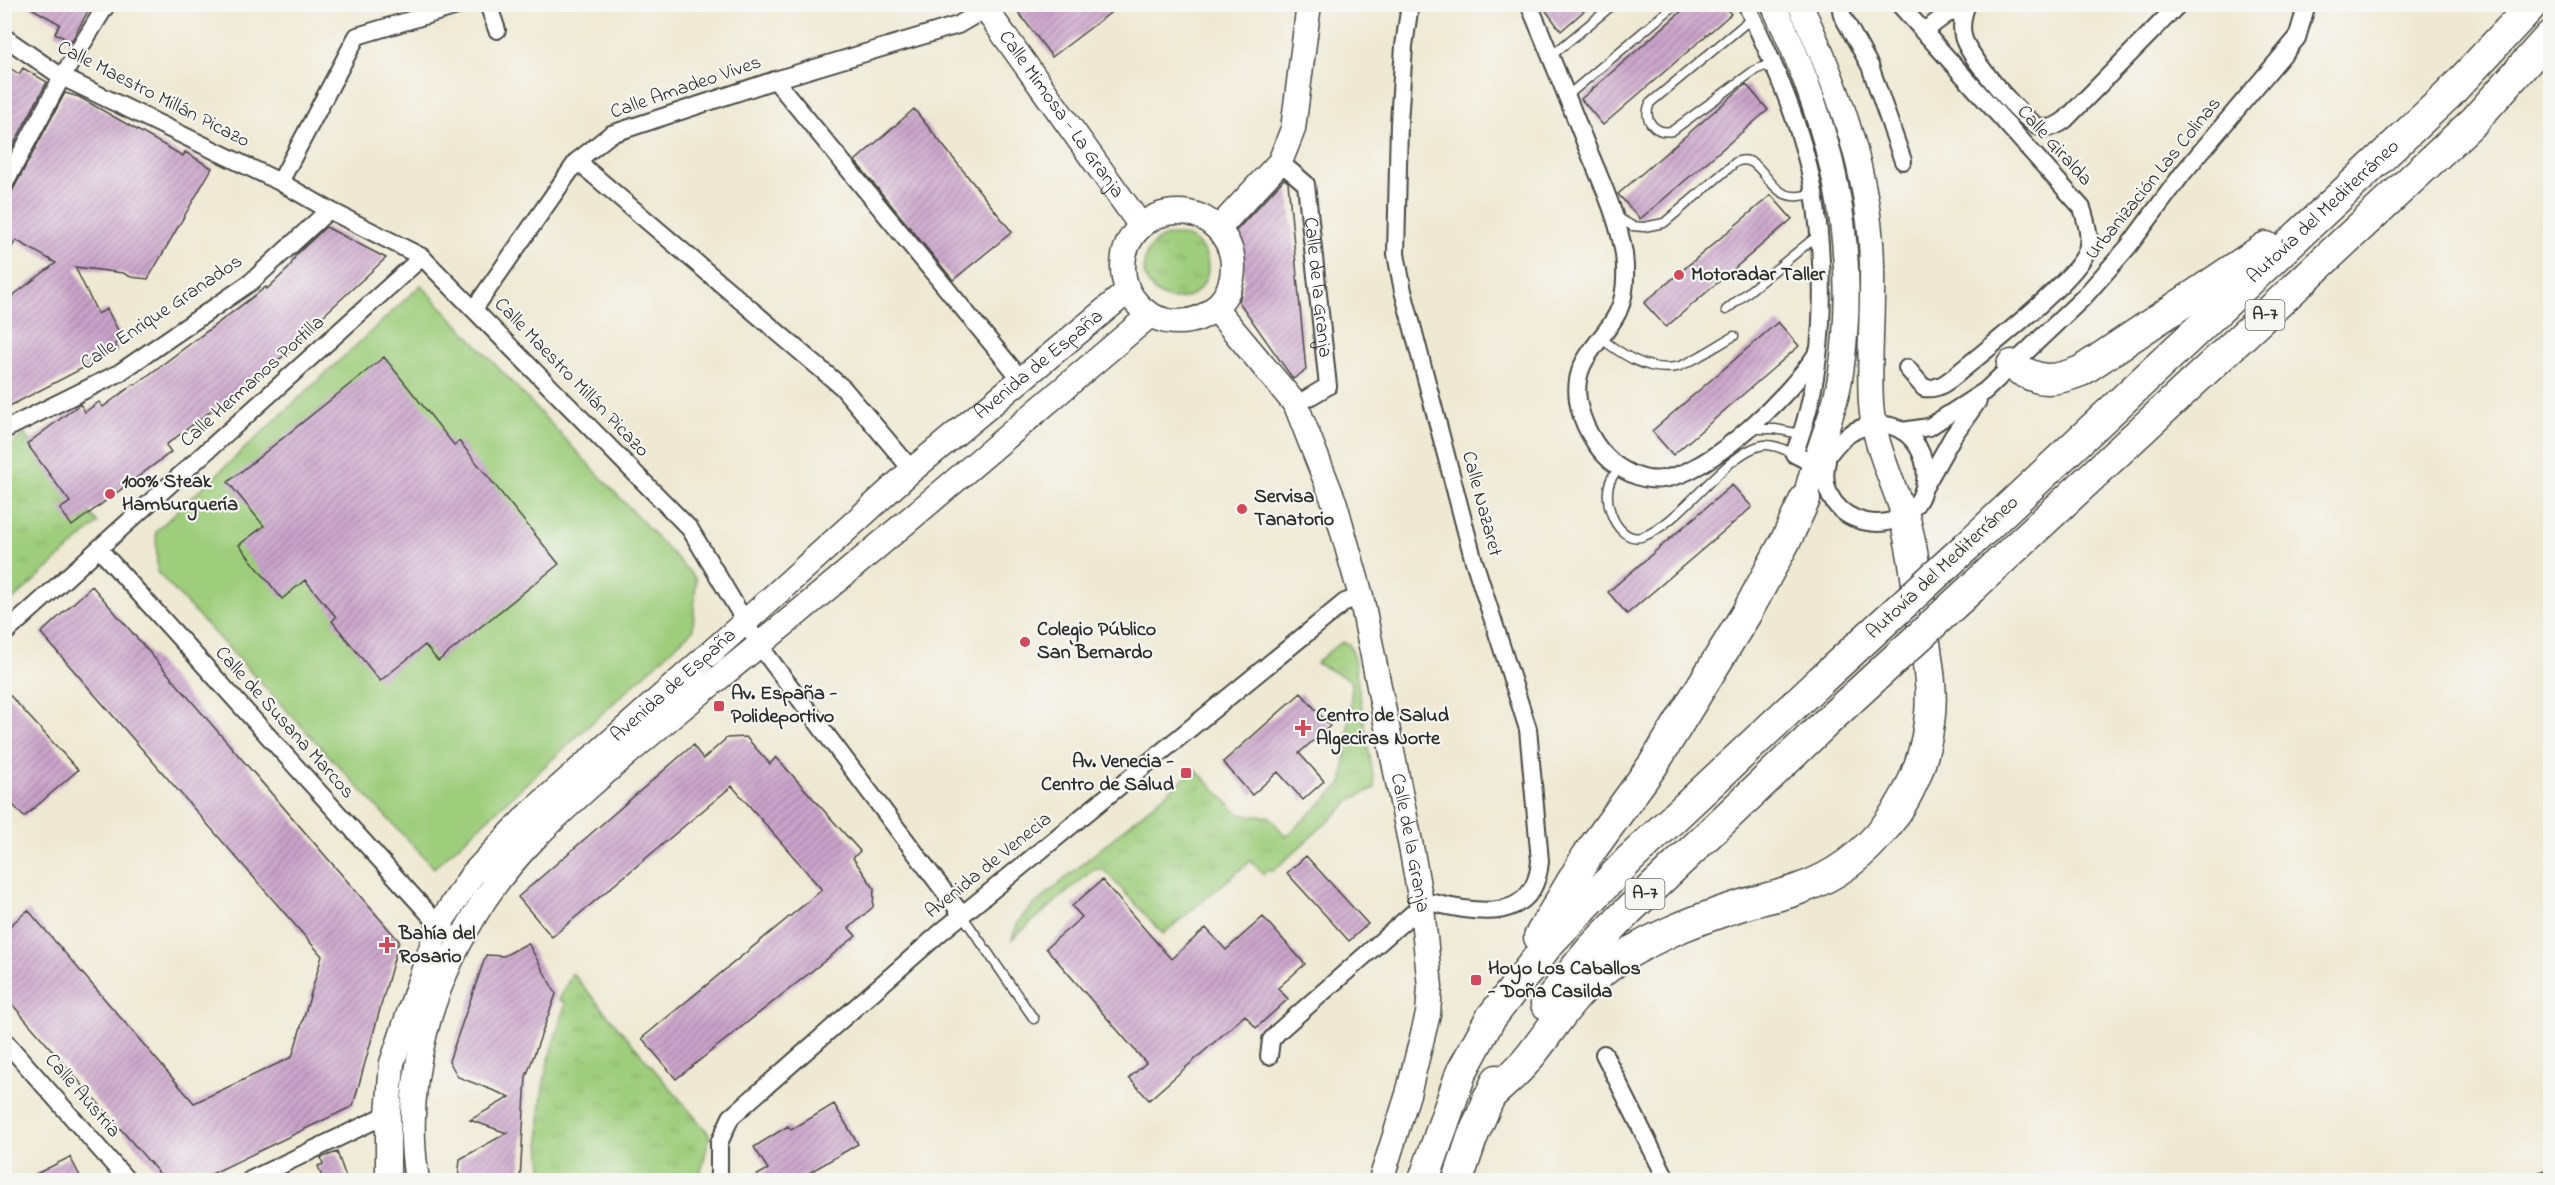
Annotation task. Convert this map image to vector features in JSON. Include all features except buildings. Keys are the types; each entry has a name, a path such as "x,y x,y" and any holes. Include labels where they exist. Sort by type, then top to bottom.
{"highway":[{"path":"2449,94 2487,33 2509,4"},
{"name":"Autovía del Mediterráneo","path":"1424,1180 1461,1073 1490,1019 1550,942 1630,859 1966,548 2449,94 2534,4"},
{"name":"Autovía del Mediterráneo","path":"1458,1180 1488,1098 1519,1040 1591,949 1635,904 1833,716 2474,121 2550,36"},
{"path":"2474,121 2514,93 2550,61"},
{"path":"2012,365 2028,376 2048,380 2081,371 2331,205"},
{"path":"1490,1019 1587,856 1653,765 1746,614 1805,499"},
{"path":"1488,1098 1526,1062 1567,1006 1603,970 1646,945 1694,923 1742,905 1799,890 1825,879 1874,842 1897,814 1923,754 1929,723 1931,690 1913,556 1904,516"}],"main road":[{"path":"1218,229 1280,162 1293,129 1309,4"},
{"path":"1773,4 1816,103 1831,154 1842,213 1848,267 1841,373 1833,411 1814,453 1805,499"},
{"path":"1800,4 1837,90 1863,184 1871,242 1871,403 1874,424 1904,516"},
{"name":"Calle Mimosa - La Granja","path":"984,7 1141,226"},
{"path":"1172,212 1189,213 1205,219 1218,229 1228,244 1233,269 1226,295 1215,309 1200,318 1184,322 1166,322 1150,315 1137,305 1128,291 1123,274 1124,256 1130,240 1141,226 1155,217 1172,212"},
{"name":"Avenida de España","path":"388,1180 388,1114 392,1063 439,925 472,875 528,815 912,470 1020,378 1128,291"},
{"name":"Calle de la Granja","path":"1215,309 1296,405 1335,504 1361,596 1422,908 1430,987 1428,1014 1408,1094 1381,1180"},
{"name":"Avenida de España","path":"417,1180 412,1152 419,1055 434,999 462,936 487,896 535,836 651,732 759,645 1150,315"}],"street":[{"path":"4,185 62,77 107,4"},
{"path":"279,182 357,36 464,4"},
{"path":"488,4 497,30"},
{"name":"Calle Nazaret","path":"1410,4 1404,46 1399,123 1396,254 1402,291 1473,558 1528,729 1540,861 1539,875 1534,888 1522,901 1512,907 1500,911 1458,909 1434,903 1422,908"},
{"path":"1529,4 1612,213 1623,254 1625,283 1618,312 1583,363 1578,382 1578,401 1596,444 1605,456 1621,469 1644,478 1662,480 1682,474 1709,460 1744,431 1793,387 1817,353"},
{"path":"1840,4 1842,15 1870,66 1903,161"},
{"name":"Calle Giralda","path":"1899,4 2082,208 2087,224 2088,239 2087,250 2082,260 2058,287 1942,386 1924,388 1907,368"},
{"path":"1966,7 1962,22 1962,36 1972,56 2028,119 2042,128 2050,128 2065,120 2179,4"},
{"name":"Urbanización Las Colinas","path":"1985,391 2084,297 2128,247 2183,173 2298,38 2307,4"},
{"name":"Calle Amadeo Vives","path":"474,309 577,161 611,134 775,80 958,26 984,7"},
{"path":"1923,32 1947,14 1966,7"},
{"path":"1749,11 1775,70 1802,146 1814,192 1822,295 1813,389 1814,453 1833,501 1844,513 1858,521 1874,524 1890,522 1904,516 1916,503 1953,436 1985,391"},
{"name":"Calle Maestro Millán Picazo","path":"4,37 62,77 279,182 422,257 690,529 759,645 962,915"},
{"path":"775,80 1020,378"},
{"path":"577,161 843,388 912,470"},
{"name":"Calle de la Granja","path":"1280,162 1306,184 1328,386 1296,405"},
{"name":"Calle Enrique Granados","path":"4,430 119,373 251,282 329,210"},
{"name":"Calle Hermanos Portilla","path":"4,634 422,257"},
{"path":"1813,389 1844,339"},
{"path":"1814,453 1848,433 1874,424 1902,431 1919,430 1940,422 1985,391"},
{"path":"1902,431 1917,446 1924,459 1926,474 1923,489"},
{"name":"Calle de Susana Marcos","path":"99,549 439,925"},
{"name":"Avenida de Venecia","path":"719,1180 719,1143 731,1117 962,915 1345,602 1361,596"},
{"path":"1269,1056 1271,1040 1279,1031 1413,913 1422,908"},
{"path":"439,925 462,936"},
{"name":"Calle Austria","path":"4,1040 127,1180"},
{"path":"1604,1054 1667,1180"},
{"path":"250,1180 388,1114"},
{"path":"2543,1180 2550,1178"}],"lane":[{"path":"1551,56 1614,4"},
{"path":"1566,96 1676,4"},
{"path":"1749,11 1650,103 1648,120 1651,125 1661,131 1672,131 1755,69 1765,66 1775,70"},
{"path":"1612,213 1632,226 1644,227 1664,223 1736,162 1746,159 1755,162 1769,182 1783,194 1802,197 1814,192"},
{"path":"1726,310 1818,235"},
{"path":"1599,337 1621,354 1652,367 1677,367 1734,336"},
{"path":"1744,431 1765,428 1814,453"},
{"path":"1621,469 1610,479 1607,488 1608,501 1623,534 1632,538 1641,538 1666,523 1750,450 1765,445 1814,453"},
{"path":"962,915 1034,1019"}],"green space":[{"path":"1176,235 1194,241 1202,249 1208,267 1202,285 1194,293 1176,299 1158,293 1150,285 1144,267 1150,249 1158,241"},
{"path":"421,285 696,579 693,630 434,868 157,572 156,531"},
{"path":"24,434 98,523 5,607 5,450"},
{"path":"1344,642 1349,644 1353,653 1375,788 1354,798 1272,872 1269,869 1263,874 1251,861 1163,934 1104,870 1094,869 1012,939 1018,922 1028,910 1195,769 1238,813 1250,816 1269,816 1286,837 1343,782 1352,686 1350,680 1316,663 1337,645"},
{"path":"572,973 710,1135 699,1180 544,1180 540,1111 546,1069 566,1003 559,1000"}],"place":[{"name":"Motoradar Taller","path":"1679,275"},
{"name":"100% Steak Hamburguería","path":"110,494"},
{"name":"Servisa Tanatorio","path":"1242,509"},
{"name":"Colegio Público San Bernardo","path":"1025,642"},
{"name":"Av. España - Polideportivo","path":"719,706"},
{"name":"Centro de Salud Algeciras Norte","path":"1303,728"},
{"name":"Av. Venecia - Centro de Salud","path":"1186,773"},
{"name":"Bahía del Rosario","path":"387,945"},
{"name":"Hoyo Los Caballos - Doña Casilda","path":"1476,980"}]}
